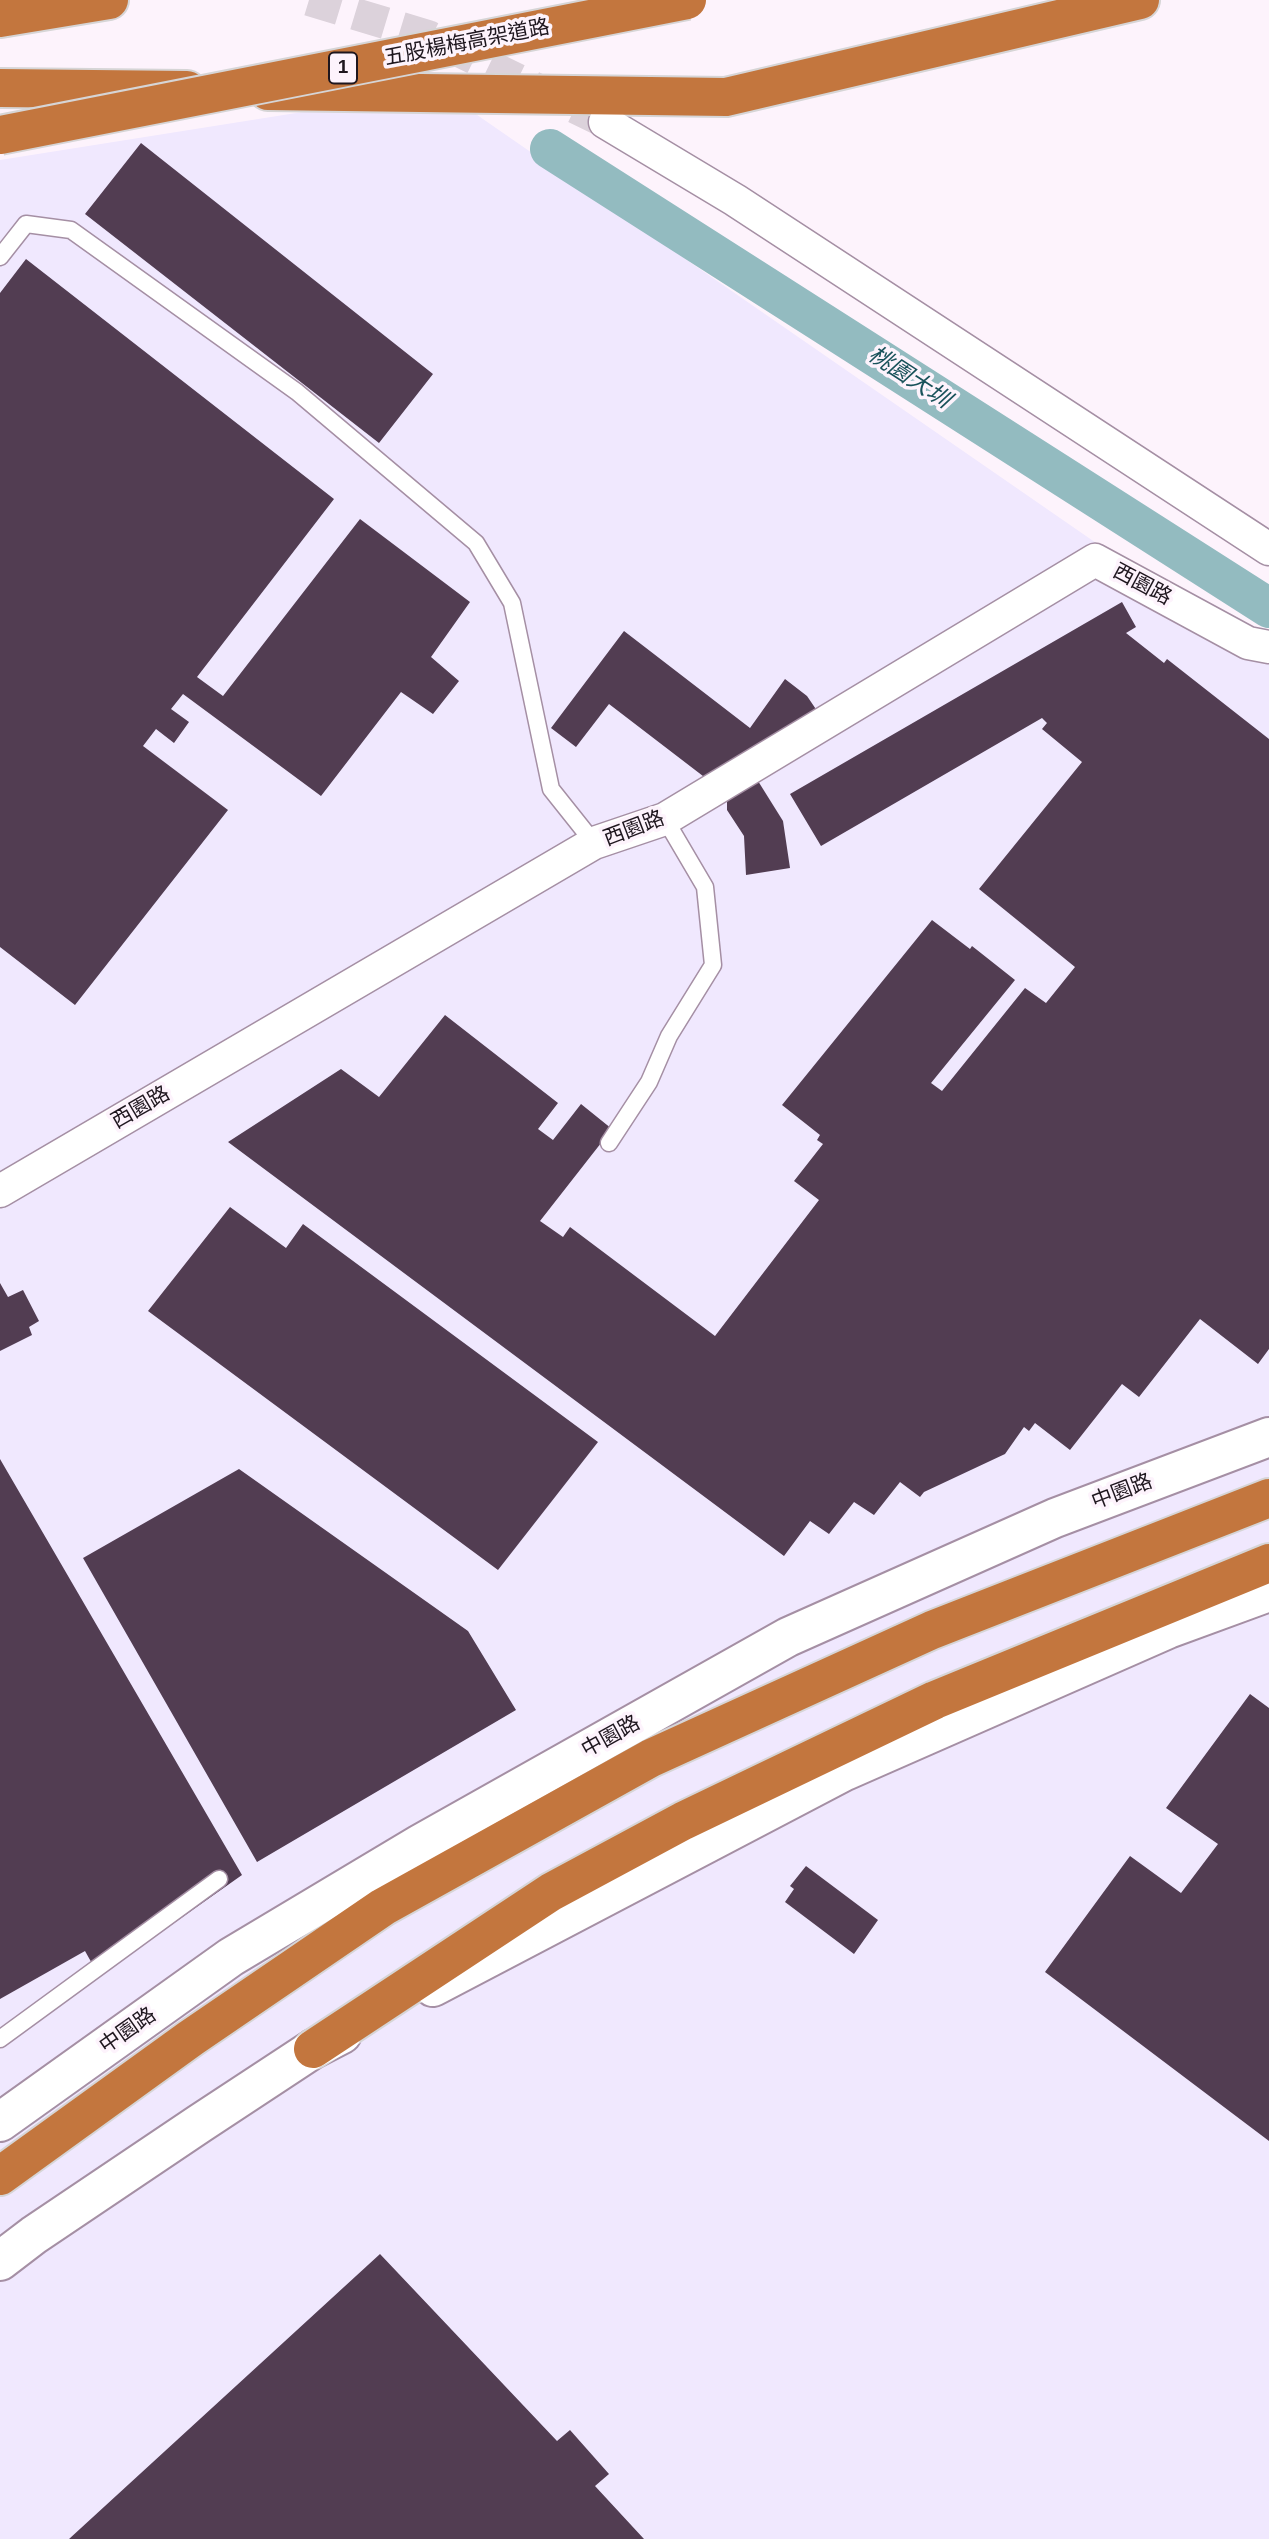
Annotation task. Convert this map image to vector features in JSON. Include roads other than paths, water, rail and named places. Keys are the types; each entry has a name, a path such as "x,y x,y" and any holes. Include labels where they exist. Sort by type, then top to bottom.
{"highway":[{"path":"0,18 109,0"},
{"name":"五股楊梅高架道路","path":"0,135 687,0"},
{"path":"0,88 726,97 1140,0"},
{"path":"0,2176 191,2038 383,1907 651,1758 932,1630 1269,1498"},
{"path":"313,2049 551,1892 683,1821 935,1700 1269,1563"}],"main road":[{"name":"中園路","path":"0,2122 232,1958 420,1844 788,1637 1055,1518 1269,1437"},
{"path":"0,2261 34,2235 313,2049 845,1771 1167,1629 1269,1592"}],"street":[{"path":"605,122 735,200 1269,549"},
{"name":"西園路","path":"0,1191 594,844 665,819 1095,560 1248,643 1269,647"}],"lane":[{"path":"0,257 26,224 71,230 297,392 476,544 512,603 551,789 594,844"},
{"path":"609,1143 649,1082 669,1035 713,964 705,887 665,819"},
{"path":"0,2039 219,1879"}],"waterway":[{"name":"桃園大圳","path":"550,149 1269,608"}],"tunnel":[{"path":"309,0 428,36 605,122"}]}
